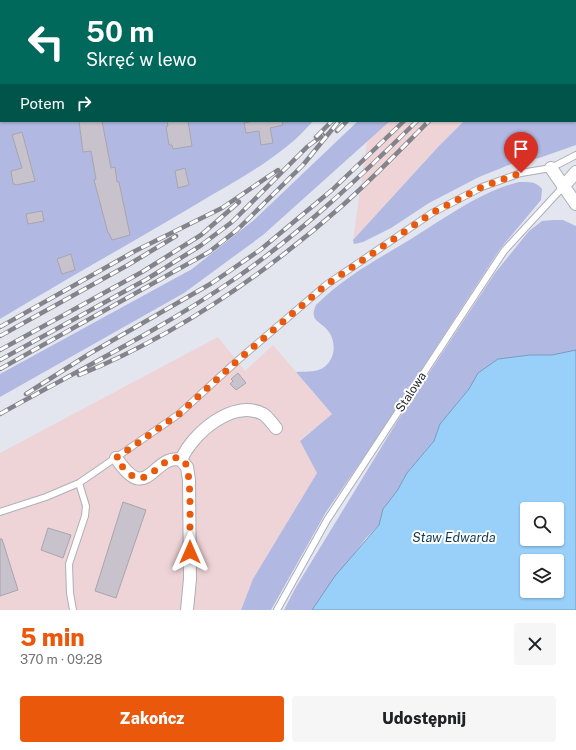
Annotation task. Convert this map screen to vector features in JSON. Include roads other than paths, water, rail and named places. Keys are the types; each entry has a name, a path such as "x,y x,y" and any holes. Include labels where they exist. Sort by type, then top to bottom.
{"street":[{"path":"551,168 576,204"},
{"path":"563,187 576,172"},
{"path":"181,460 186,449 195,438 218,419 231,413 250,411 262,413 276,428"},
{"path":"116,458 126,471 132,476 140,478 148,476 167,461 175,458 181,460 187,467 189,480 190,579 187,610"}],"lane":[{"path":"0,512 46,497 79,483 116,458 179,414 237,361 326,285 425,218 482,187 521,173 551,168 576,155"},
{"name":"Stalowa","path":"277,610 327,520 504,251 563,187"},
{"path":"73,610 70,593 69,564 85,516 86,506 79,483"}],"water":[{"name":"Staw Edwarda","path":"576,350 576,610 312,610 335,576 379,525 383,509 397,491 407,473 434,441 440,424 469,389 478,373 498,359 530,355 552,355"}],"railway":[{"path":"316,137 331,122"},
{"path":"0,369 209,252 237,230 303,165 338,122"},
{"path":"337,131 346,122"},
{"path":"26,394 89,354 212,283 260,250 332,190 403,122"},
{"path":"0,414 150,332 208,297 236,278 307,223 374,163 416,122"},
{"path":"79,375 150,342 218,301 251,279 313,231 343,205 428,122"},
{"path":"0,360 147,279 200,246 232,222 307,147 323,135"},
{"path":"0,327 135,251 222,208 278,170"},
{"path":"0,350 142,272 201,235 239,202"},
{"path":"0,336 128,265 176,236"}]}
